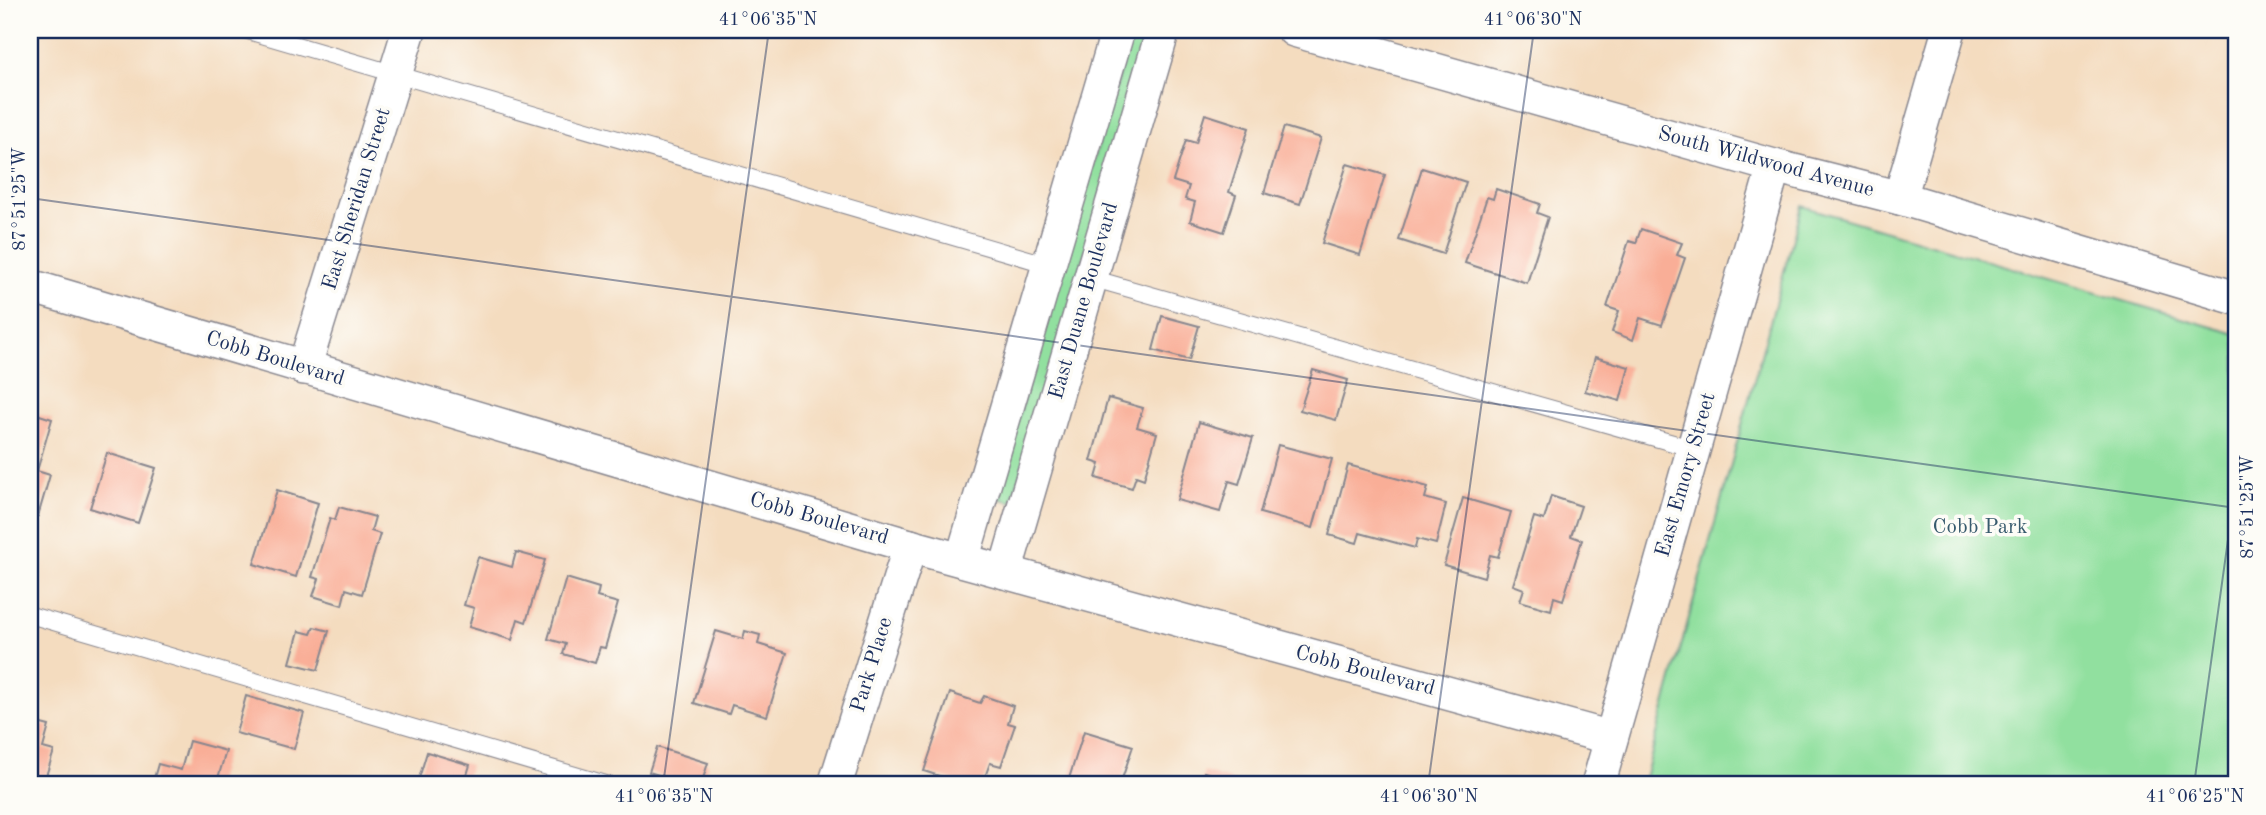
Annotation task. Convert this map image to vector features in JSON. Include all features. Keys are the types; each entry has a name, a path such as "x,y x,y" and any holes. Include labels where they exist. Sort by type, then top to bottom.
{"street":[{"name":"East Sheridan Street","path":"304,368 409,30"},
{"name":"East Duane Boulevard","path":"962,561 1118,30"},
{"name":"East Duane Boulevard","path":"1005,572 1163,30"},
{"name":"South Wildwood Avenue","path":"1294,30 1774,166 1900,198 2236,298"},
{"path":"1900,198 1949,30"},
{"name":"East Emory Street","path":"1598,785 1774,166"},
{"name":"Cobb Boulevard","path":"30,286 962,561 1611,738"},
{"name":"Park Place","path":"835,785 910,546"}],"lane":[{"path":"245,30 1049,265"},
{"path":"1091,278 1694,449"},
{"path":"30,615 609,785"}],"green space":[{"path":"1130,37 1147,42 1012,502 995,497"},
{"name":"Cobb Park","path":"1802,206 2236,334 2236,785 1643,785"}],"building":[{"path":"1205,114 1249,128 1229,192 1236,195 1224,232 1190,221 1195,202 1185,199 1189,186 1173,181 1186,140 1196,143"},
{"path":"1284,127 1321,138 1300,204 1264,193"},
{"path":"1347,164 1385,175 1360,255 1322,243"},
{"path":"1422,168 1466,182 1443,254 1399,240"},
{"path":"1496,189 1540,204 1537,213 1548,217 1527,283 1465,263 1487,197 1493,199"},
{"path":"1641,229 1682,243 1677,255 1685,258 1662,325 1640,318 1633,340 1612,332 1619,311 1607,307 1629,241 1636,243"},
{"path":"1162,316 1199,326 1189,360 1153,350"},
{"path":"1595,357 1629,367 1620,401 1585,391"},
{"path":"1313,370 1348,380 1336,420 1300,410"},
{"path":"1108,398 1143,408 1137,427 1157,433 1144,479 1136,476 1132,488 1096,478 1100,464 1091,461"},
{"path":"30,412 52,419 37,471 50,475 38,516 30,514"},
{"path":"1199,422 1253,438 1239,484 1229,481 1220,512 1177,500"},
{"path":"1278,445 1332,459 1313,528 1260,513"},
{"path":"107,453 156,468 138,523 90,508"},
{"path":"1348,465 1428,487 1425,498 1446,504 1436,544 1417,539 1415,548 1360,533 1357,543 1329,535"},
{"path":"277,490 318,503 296,577 254,564"},
{"path":"1551,496 1581,506 1571,536 1582,540 1563,600 1554,597 1551,610 1520,601 1524,589 1513,585 1534,517 1544,520"},
{"path":"1463,498 1511,512 1498,557 1490,555 1484,577 1444,565"},
{"path":"339,507 375,517 371,531 380,534 362,594 346,589 342,605 313,596 319,579 312,577 330,518 335,520"},
{"path":"516,552 545,560 526,622 518,619 512,640 469,627 474,608 464,605 478,557 512,567"},
{"path":"566,578 599,588 597,597 618,603 605,648 600,647 595,663 563,654 566,644 548,639"},
{"path":"314,627 329,631 318,670 290,663 299,631 311,634"},
{"path":"716,631 743,639 745,631 760,635 758,644 787,653 767,716 732,705 729,714 694,703"},
{"path":"950,693 980,703 984,696 1013,706 1008,723 1015,725 1001,766 990,763 982,785 966,785 924,771"},
{"path":"246,696 304,713 294,749 236,733"},
{"path":"30,721 49,726 43,748 54,751 43,785 30,785"},
{"path":"1084,731 1133,746 1120,785 1067,785"},
{"path":"189,741 226,751 216,785 152,785 158,764 181,770"},
{"path":"657,747 708,763 701,785 692,785 649,772"},
{"path":"427,752 470,765 464,785 417,785"},
{"path":"1204,772 1246,785 1200,785"}]}
